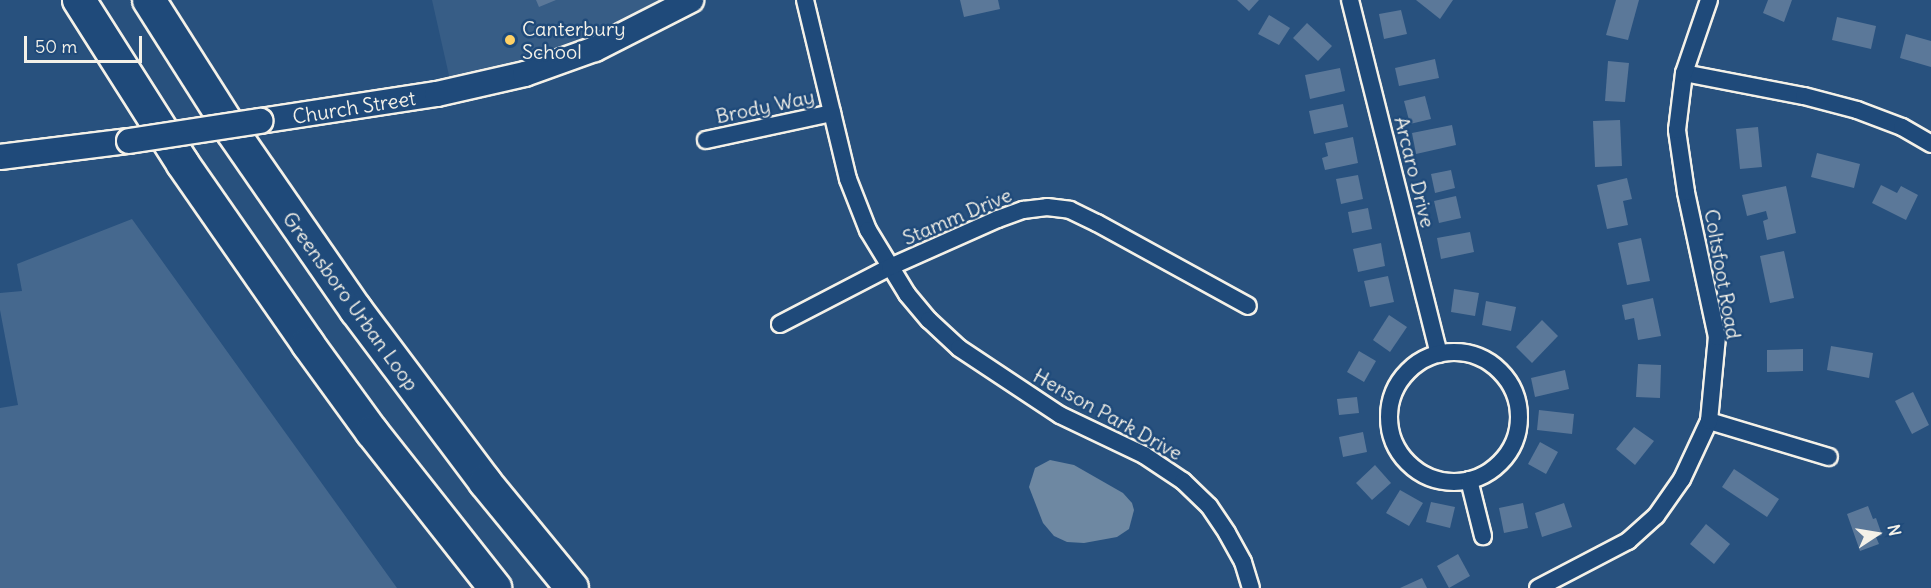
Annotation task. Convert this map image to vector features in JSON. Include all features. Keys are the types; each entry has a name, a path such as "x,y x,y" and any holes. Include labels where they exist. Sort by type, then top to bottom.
{"highway":[{"path":"80,0 183,164 301,335 372,432 495,588"},
{"name":"Greensboro Urban Loop","path":"149,0 232,131 356,310 478,472 572,588"}],"street":[{"name":"Church Street","path":"0,157 129,141 436,94 525,74 595,50 692,0"},
{"name":"Henson Park Drive","path":"805,0 839,150 857,205 890,267 929,320 958,348 1060,415 1144,455 1183,481 1209,507 1227,533 1243,562 1251,588"},
{"name":"Arcaro Drive","path":"1340,0 1350,0 1439,354"},
{"name":"Coltsfoot Road","path":"1538,588 1628,541 1656,516 1682,479 1709,421 1717,337 1686,192 1677,130 1684,73 1709,0"},
{"path":"1684,73 1804,96 1857,110 1902,127 1931,144"},
{"name":"Brody Way","path":"706,140 832,113"},
{"name":"Stamm Drive","path":"780,324 890,267 998,219 1023,210 1047,207 1070,210 1097,223 1248,306"},
{"path":"1464,353 1488,362 1507,379 1517,402 1518,427 1509,451 1492,470 1469,480 1444,481 1420,472 1402,455 1391,432 1390,406 1399,383 1416,364 1439,354 1464,353"},
{"path":"1709,421 1829,457"},
{"path":"1469,480 1483,536"}],"shaded area":[{"name":"Canterbury School","path":"432,0 668,0 612,27 547,52 450,80"},
{"path":"132,219 397,588 0,588 0,408 18,405 0,310 0,293 22,291 17,264"},
{"path":"1050,460 1074,465 1123,493 1132,503 1134,510 1129,529 1117,537 1084,543 1067,542 1054,536 1043,523 1029,487 1035,468"}],"building":[{"path":"536,0 556,0 539,7"},
{"path":"960,0 998,0 1000,9 964,17"},
{"path":"1237,0 1259,0 1249,11"},
{"path":"1416,0 1453,0 1440,19"},
{"path":"1616,0 1639,0 1628,40 1606,35"},
{"path":"1768,0 1792,0 1784,22 1763,13"},
{"path":"1401,10 1407,34 1384,39 1379,14"},
{"path":"1269,15 1290,28 1279,45 1258,34"},
{"path":"1837,17 1876,26 1871,49 1832,40"},
{"path":"1307,23 1332,46 1318,61 1293,38"},
{"path":"1906,34 1931,41 1931,67 1900,58"},
{"path":"1435,59 1439,78 1399,86 1395,68"},
{"path":"1608,61 1629,63 1625,102 1605,101"},
{"path":"1340,68 1345,91 1310,99 1305,75"},
{"path":"1425,96 1431,119 1410,124 1404,101"},
{"path":"1343,104 1348,127 1314,134 1309,111"},
{"path":"1620,120 1622,166 1595,167 1593,121"},
{"path":"1452,125 1456,145 1416,154 1412,133"},
{"path":"1758,127 1762,167 1740,169 1736,129"},
{"path":"1353,137 1358,163 1325,170 1322,158 1328,156 1325,143"},
{"path":"1817,153 1860,164 1854,188 1811,177"},
{"path":"1451,170 1455,188 1435,193 1431,174"},
{"path":"1358,175 1363,199 1341,204 1336,179"},
{"path":"1627,178 1632,199 1623,201 1628,225 1607,229 1597,185"},
{"path":"1881,185 1897,193 1901,186 1918,195 1906,220 1872,203"},
{"path":"1786,186 1796,233 1767,240 1763,221 1768,219 1766,211 1747,216 1742,195"},
{"path":"1456,196 1461,218 1439,223 1434,201"},
{"path":"1368,208 1372,229 1352,233 1348,212"},
{"path":"1470,232 1474,252 1441,259 1437,238"},
{"path":"1641,238 1650,281 1627,285 1618,243"},
{"path":"1381,243 1385,266 1358,272 1353,249"},
{"path":"1784,251 1794,298 1770,303 1760,256"},
{"path":"1388,276 1394,302 1370,307 1364,281"},
{"path":"1454,289 1479,293 1475,316 1451,312"},
{"path":"1653,298 1661,336 1638,340 1634,318 1625,320 1622,305"},
{"path":"1486,301 1516,307 1511,331 1482,325"},
{"path":"1389,315 1407,327 1390,352 1373,340"},
{"path":"1542,320 1558,336 1532,363 1516,347"},
{"path":"1831,346 1873,353 1869,378 1827,370"},
{"path":"1803,349 1803,371 1767,372 1767,350"},
{"path":"1359,351 1376,361 1364,382 1347,372"},
{"path":"1638,364 1661,365 1660,398 1636,397"},
{"path":"1565,370 1569,389 1535,397 1531,378"},
{"path":"1913,392 1929,425 1912,434 1895,401"},
{"path":"1357,397 1359,413 1339,415 1337,399"},
{"path":"1539,410 1574,414 1572,434 1537,430"},
{"path":"1634,427 1654,441 1635,465 1616,449"},
{"path":"1363,432 1367,452 1343,457 1339,437"},
{"path":"1540,442 1558,452 1546,474 1528,464"},
{"path":"1375,465 1391,483 1372,500 1356,483"},
{"path":"1734,469 1779,499 1767,517 1722,487"},
{"path":"1400,490 1423,503 1409,526 1386,513"},
{"path":"1431,502 1455,507 1450,528 1426,522"},
{"path":"1523,503 1528,528 1504,533 1499,508"},
{"path":"1564,503 1572,527 1542,537 1535,513"},
{"path":"1868,506 1873,519 1876,518 1882,535 1876,537 1879,544 1860,551 1847,514"},
{"path":"1706,524 1730,544 1714,564 1690,544"},
{"path":"1458,554 1470,576 1449,588 1437,566"},
{"path":"1422,578 1427,588 1400,588"}],"place":[{"name":"Canterbury School","path":"510,40"}]}
